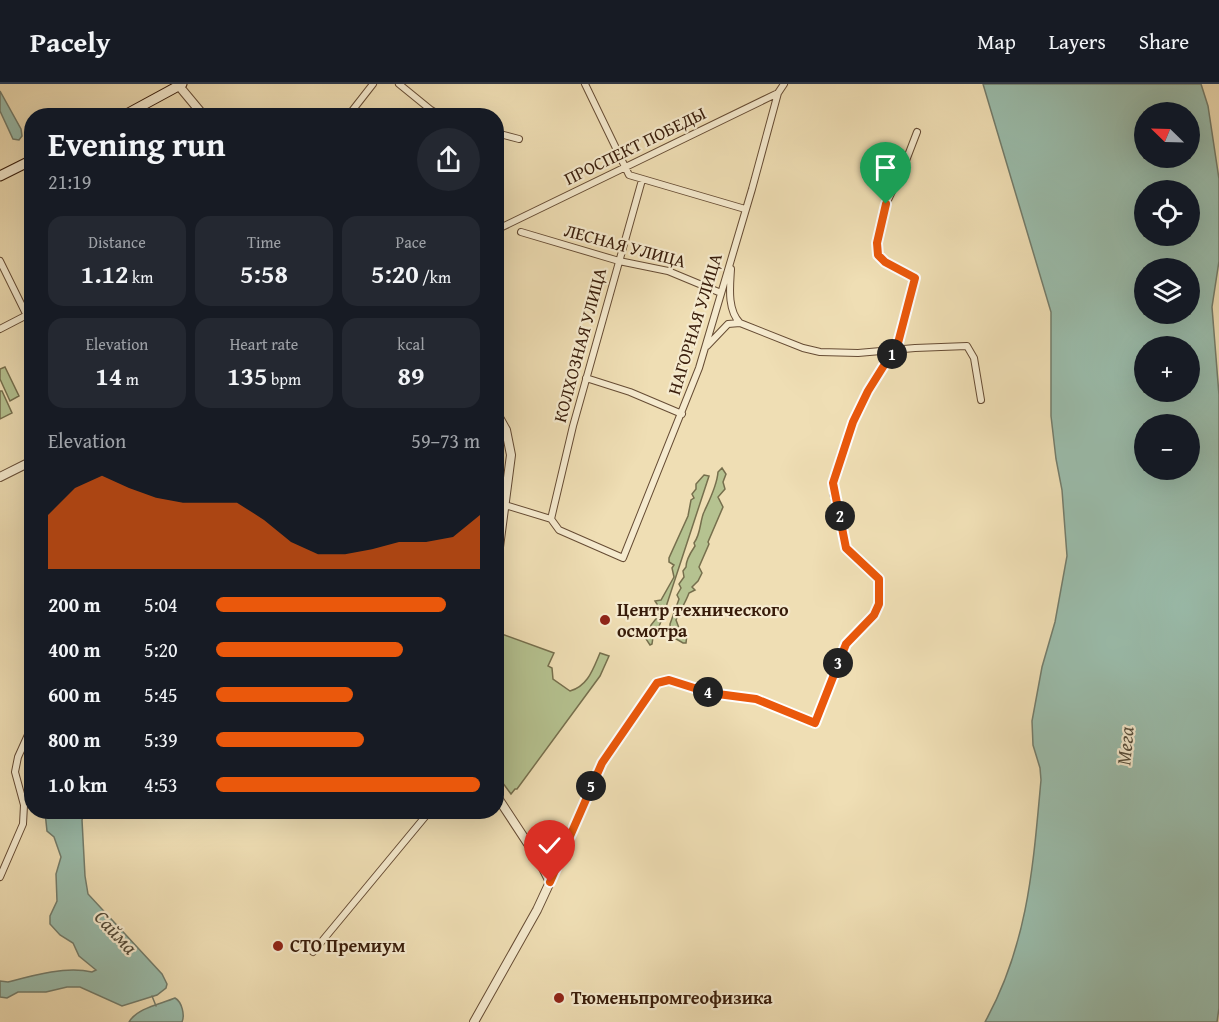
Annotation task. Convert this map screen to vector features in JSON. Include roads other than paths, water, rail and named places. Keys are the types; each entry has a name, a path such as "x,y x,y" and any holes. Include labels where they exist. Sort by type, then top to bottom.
{"main road":[{"path":"138,108 181,85"},
{"path":"0,176 24,164"}],"street":[{"path":"354,108 373,84"},
{"path":"399,84 429,108"},
{"path":"585,84 629,175 746,209"},
{"path":"778,93 784,84"},
{"path":"181,85 198,108"},
{"name":"ПРОСПЕКТ ПОБЕДЫ","path":"504,226 778,93"},
{"name":"НАГОРНАЯ УЛИЦА","path":"551,519 559,530 623,558 692,392 778,93"},
{"path":"474,1022 537,910 602,763 657,683 669,680 710,693 756,699 815,723 846,644 874,615 879,604 879,579 846,548 833,483 853,422 868,391 894,351 901,334 915,278 880,259 876,250 886,204 917,132"},
{"path":"504,135 519,140"},
{"name":"КОЛХОЗНАЯ УЛИЦА","path":"551,519 586,378 642,180"},
{"name":"ЛЕСНАЯ УЛИЦА","path":"521,232 619,261 668,271 721,293"},
{"path":"732,254 730,296 734,315 740,323"},
{"path":"0,261 24,309"},
{"path":"0,329 24,317"},
{"path":"705,350 722,328 728,324 740,323 816,351 852,353 968,346 974,358 981,400"},
{"path":"586,378 630,392 682,414"},
{"path":"504,426 510,446 504,512"},
{"path":"0,477 24,465"},
{"path":"505,505 551,519"},
{"path":"0,877 23,824 24,805 15,772 24,744"},
{"path":"504,807 540,862 550,882"},
{"path":"313,951 423,819"}],"water":[{"name":"Мега","path":"983,84 1201,84 1208,106 1219,179 1219,261 1212,307 1219,395 1219,1008 1217,1022 985,1022 1011,964 1026,904 1041,780 1033,745 1032,721 1042,667 1055,622 1067,556 1062,490 1051,416 1051,312"},
{"path":"0,91 21,129 22,136 19,140 13,139 0,111"},
{"name":"Сайма","path":"46,819 82,819 88,894 162,974 167,984 166,988 157,995 122,1006 80,987 67,987 46,992 18,992 7,998 0,997 0,981 8,982 61,971 92,972 96,970 79,956 73,943 60,935 50,924 50,916 57,901 56,874 61,857 54,837 47,831"},
{"path":"175,998 182,1009 182,1022 129,1022 143,1010"}],"waterway":[{"path":"152,996 156,1006"}],"place":[{"name":"Центр технического осмотра","path":"605,620"},
{"name":"СТО Премиум","path":"278,946"},
{"name":"Тюменьпромгеофизика","path":"559,998"}]}
